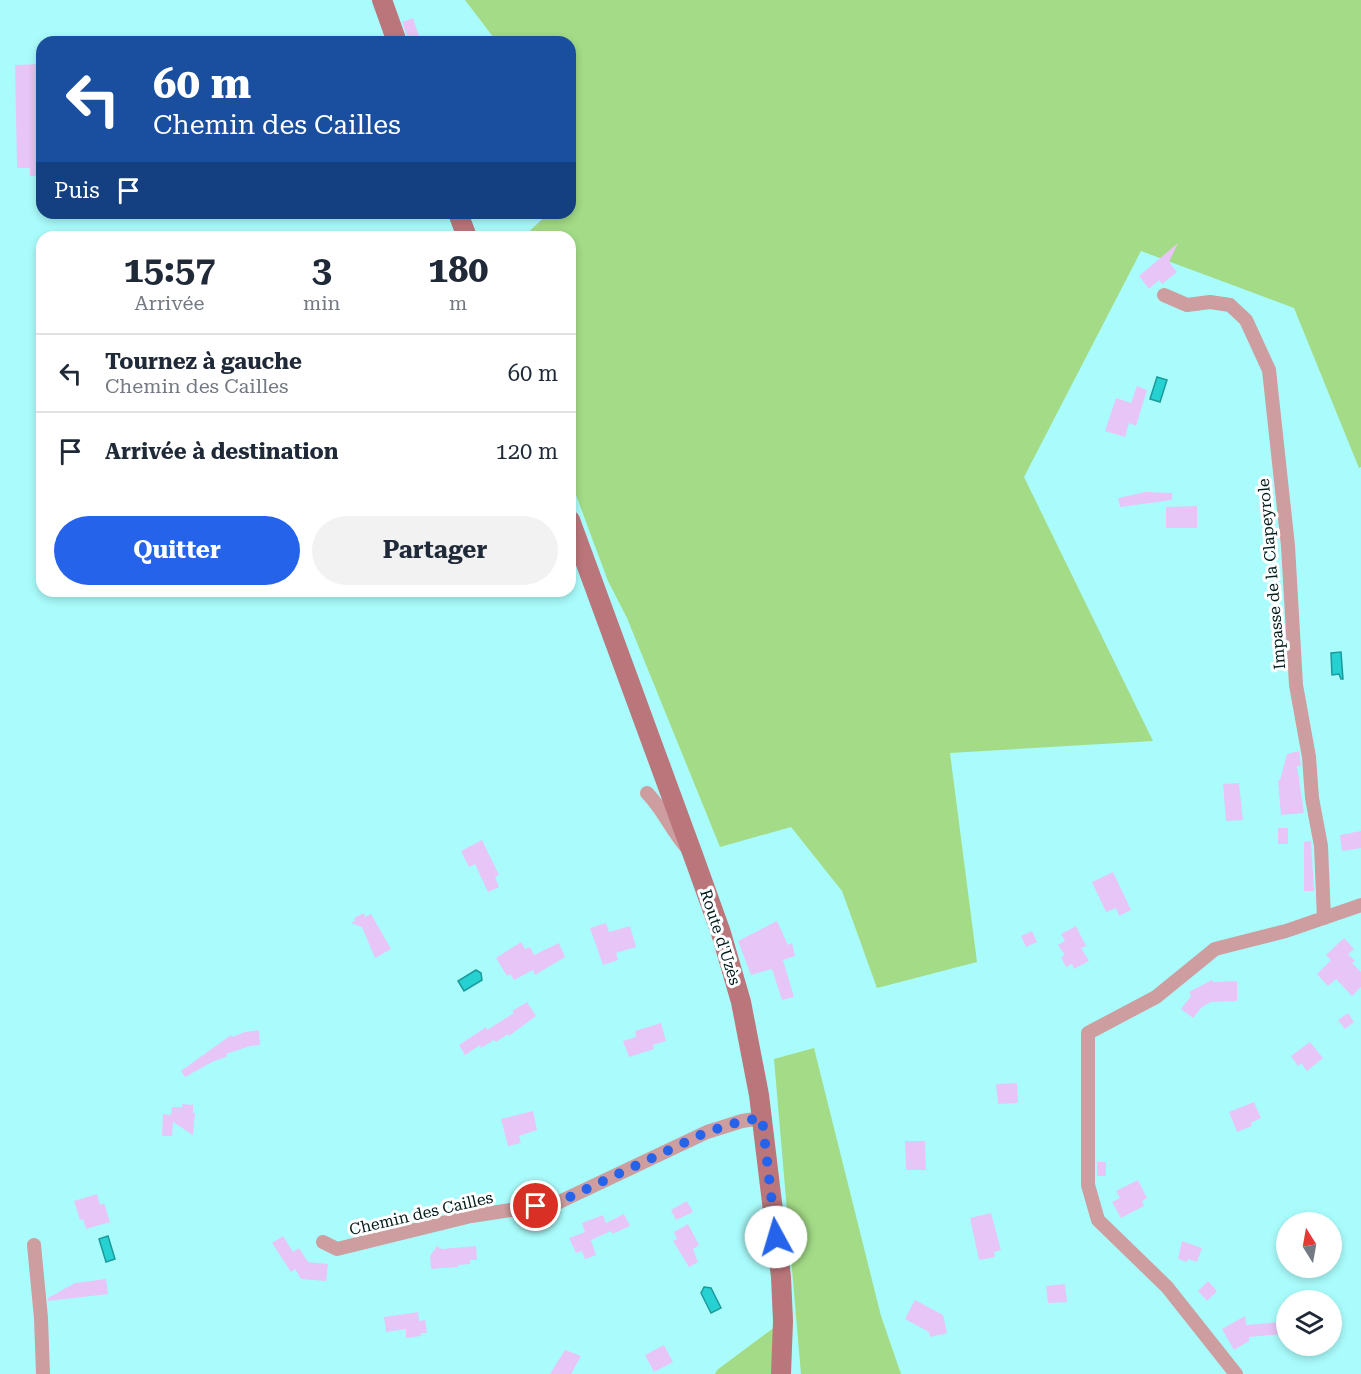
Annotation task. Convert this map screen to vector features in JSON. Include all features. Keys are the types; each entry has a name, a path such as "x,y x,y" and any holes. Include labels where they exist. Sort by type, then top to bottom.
{"main road":[{"path":"382,0 396,36"},
{"name":"Route d'Uzès","path":"576,536 693,855 724,943 741,1002 762,1118 781,1277 783,1321 781,1374"}],"street":[{"name":"Impasse de la Clapeyrole","path":"1164,295 1186,305 1210,302 1230,305 1246,320 1269,370 1288,546 1296,685 1321,846 1324,918"},
{"path":"647,794 658,804 676,837 693,855"},
{"path":"1236,1374 1167,1287 1098,1220 1088,1185 1088,1033 1156,997 1215,949 1286,931 1361,905"},
{"name":"Chemin des Cailles","path":"323,1242 337,1249 471,1216 557,1203 707,1132 742,1121 762,1118"},
{"path":"34,1245 44,1374"}],"green space":[{"path":"465,0 1361,0 1361,467 1359,468 1294,308 1141,251 1024,477 1153,741 950,753 977,962 877,988 842,891 791,827 720,847 627,618 608,581 576,495 576,231 530,231 542,219 576,219 576,36 492,36"},
{"path":"814,1048 881,1316 901,1374 801,1374 774,1059"},
{"path":"783,1321 790,1374 715,1374 717,1370"}],"water":[{"path":"1157,377 1167,380 1160,402 1150,399"},
{"path":"1341,652 1343,679 1339,674 1332,675 1331,653"},
{"path":"476,970 481,973 482,980 464,991 458,981"},
{"path":"108,1236 115,1259 106,1262 99,1239"},
{"path":"704,1287 711,1288 721,1308 711,1313 701,1293"}],"building":[{"path":"413,18 419,36 407,36 402,22"},
{"path":"36,64 36,176 30,176 30,168 17,168 15,65"},
{"path":"1178,243 1169,262 1177,272 1162,284 1159,280 1149,289 1139,276"},
{"path":"1137,386 1147,390 1136,426 1129,423 1125,437 1105,431 1116,398 1131,403"},
{"path":"1145,492 1172,493 1172,500 1120,507 1118,498"},
{"path":"1197,506 1197,528 1166,528 1166,507"},
{"path":"1299,751 1301,766 1297,766 1304,813 1281,815 1278,781 1287,754"},
{"path":"1239,783 1243,820 1226,821 1223,784"},
{"path":"1278,828 1288,828 1288,844 1278,844"},
{"path":"1361,831 1361,848 1342,851 1340,835"},
{"path":"482,840 499,875 495,877 499,887 488,892 475,864 469,867 461,851"},
{"path":"1311,841 1314,891 1304,891 1304,842"},
{"path":"1113,872 1131,910 1119,916 1116,908 1106,912 1092,882"},
{"path":"364,913 365,917 371,914 391,949 375,958 362,927 351,923 355,921 354,918"},
{"path":"777,921 788,945 792,943 795,956 783,960 794,997 782,1000 772,969 751,975 738,941"},
{"path":"606,923 609,932 630,926 636,947 616,953 618,960 603,965 590,928"},
{"path":"1076,926 1086,946 1081,948 1089,961 1074,969 1072,964 1066,967 1061,957 1065,955 1058,945 1065,941 1061,934"},
{"path":"1032,931 1037,942 1026,947 1021,936"},
{"path":"1344,938 1354,949 1348,954 1355,961 1352,963 1361,972 1361,987 1352,996 1336,979 1328,986 1317,974 1331,960 1326,955"},
{"path":"521,942 525,949 530,947 534,955 559,943 565,957 535,975 533,970 514,980 510,974 507,976 496,958"},
{"path":"1212,980 1213,982 1237,981 1237,1001 1211,1002 1202,1007 1193,1018 1181,1009 1191,996 1189,992"},
{"path":"527,1002 536,1016 509,1036 508,1034 496,1042 494,1040 481,1048 480,1045 465,1055 459,1045 486,1027 487,1030 514,1013 512,1011"},
{"path":"1348,1013 1354,1022 1345,1029 1338,1020"},
{"path":"661,1023 666,1041 653,1045 654,1049 629,1057 623,1041 636,1037 635,1031"},
{"path":"259,1030 260,1045 226,1054 228,1056 185,1077 181,1071 231,1035 232,1037"},
{"path":"1310,1042 1323,1058 1307,1071 1301,1063 1298,1066 1291,1056"},
{"path":"1017,1083 1018,1103 998,1104 996,1084"},
{"path":"1254,1102 1261,1118 1251,1123 1252,1126 1237,1132 1229,1112"},
{"path":"182,1104 193,1105 193,1113 195,1113 193,1135 173,1122 172,1136 162,1136 163,1114 171,1115 172,1107 182,1107"},
{"path":"533,1111 537,1130 519,1136 521,1143 508,1146 501,1119"},
{"path":"905,1141 925,1141 926,1170 906,1170"},
{"path":"1097,1162 1106,1162 1106,1176 1097,1176"},
{"path":"1138,1180 1147,1198 1142,1201 1144,1206 1121,1218 1112,1202 1120,1198 1116,1191"},
{"path":"97,1194 100,1205 104,1203 110,1222 86,1229 83,1219 80,1220 74,1201"},
{"path":"687,1201 693,1212 676,1220 671,1210"},
{"path":"991,1213 1001,1250 994,1252 995,1257 979,1260 970,1218"},
{"path":"624,1214 630,1226 591,1240 596,1255 585,1259 582,1251 576,1253 569,1238 585,1232 582,1223 603,1215 606,1223"},
{"path":"688,1224 699,1245 693,1249 698,1262 689,1267 673,1241 677,1239 674,1232"},
{"path":"283,1236 293,1252 299,1248 308,1262 328,1264 326,1281 301,1279 295,1269 291,1272 272,1243"},
{"path":"1182,1241 1202,1248 1197,1262 1178,1259"},
{"path":"437,1246 442,1249 476,1246 477,1260 470,1260 470,1264 458,1265 458,1267 431,1269 430,1256"},
{"path":"106,1279 108,1294 48,1301 48,1298 75,1283"},
{"path":"1208,1281 1217,1291 1207,1301 1198,1291"},
{"path":"1065,1284 1067,1302 1048,1303 1046,1286"},
{"path":"915,1300 943,1315 947,1333 930,1337 929,1332 905,1319"},
{"path":"418,1312 419,1321 425,1320 427,1333 406,1338 406,1329 386,1332 384,1317"},
{"path":"1245,1316 1246,1325 1276,1322 1276,1335 1249,1337 1249,1341 1234,1350 1222,1329"},
{"path":"664,1345 673,1362 654,1372 645,1355"},
{"path":"565,1350 581,1356 571,1374 550,1374"}],"route":[{"path":"536,1206 557,1203 707,1132 742,1121 762,1118 776,1237"}]}
